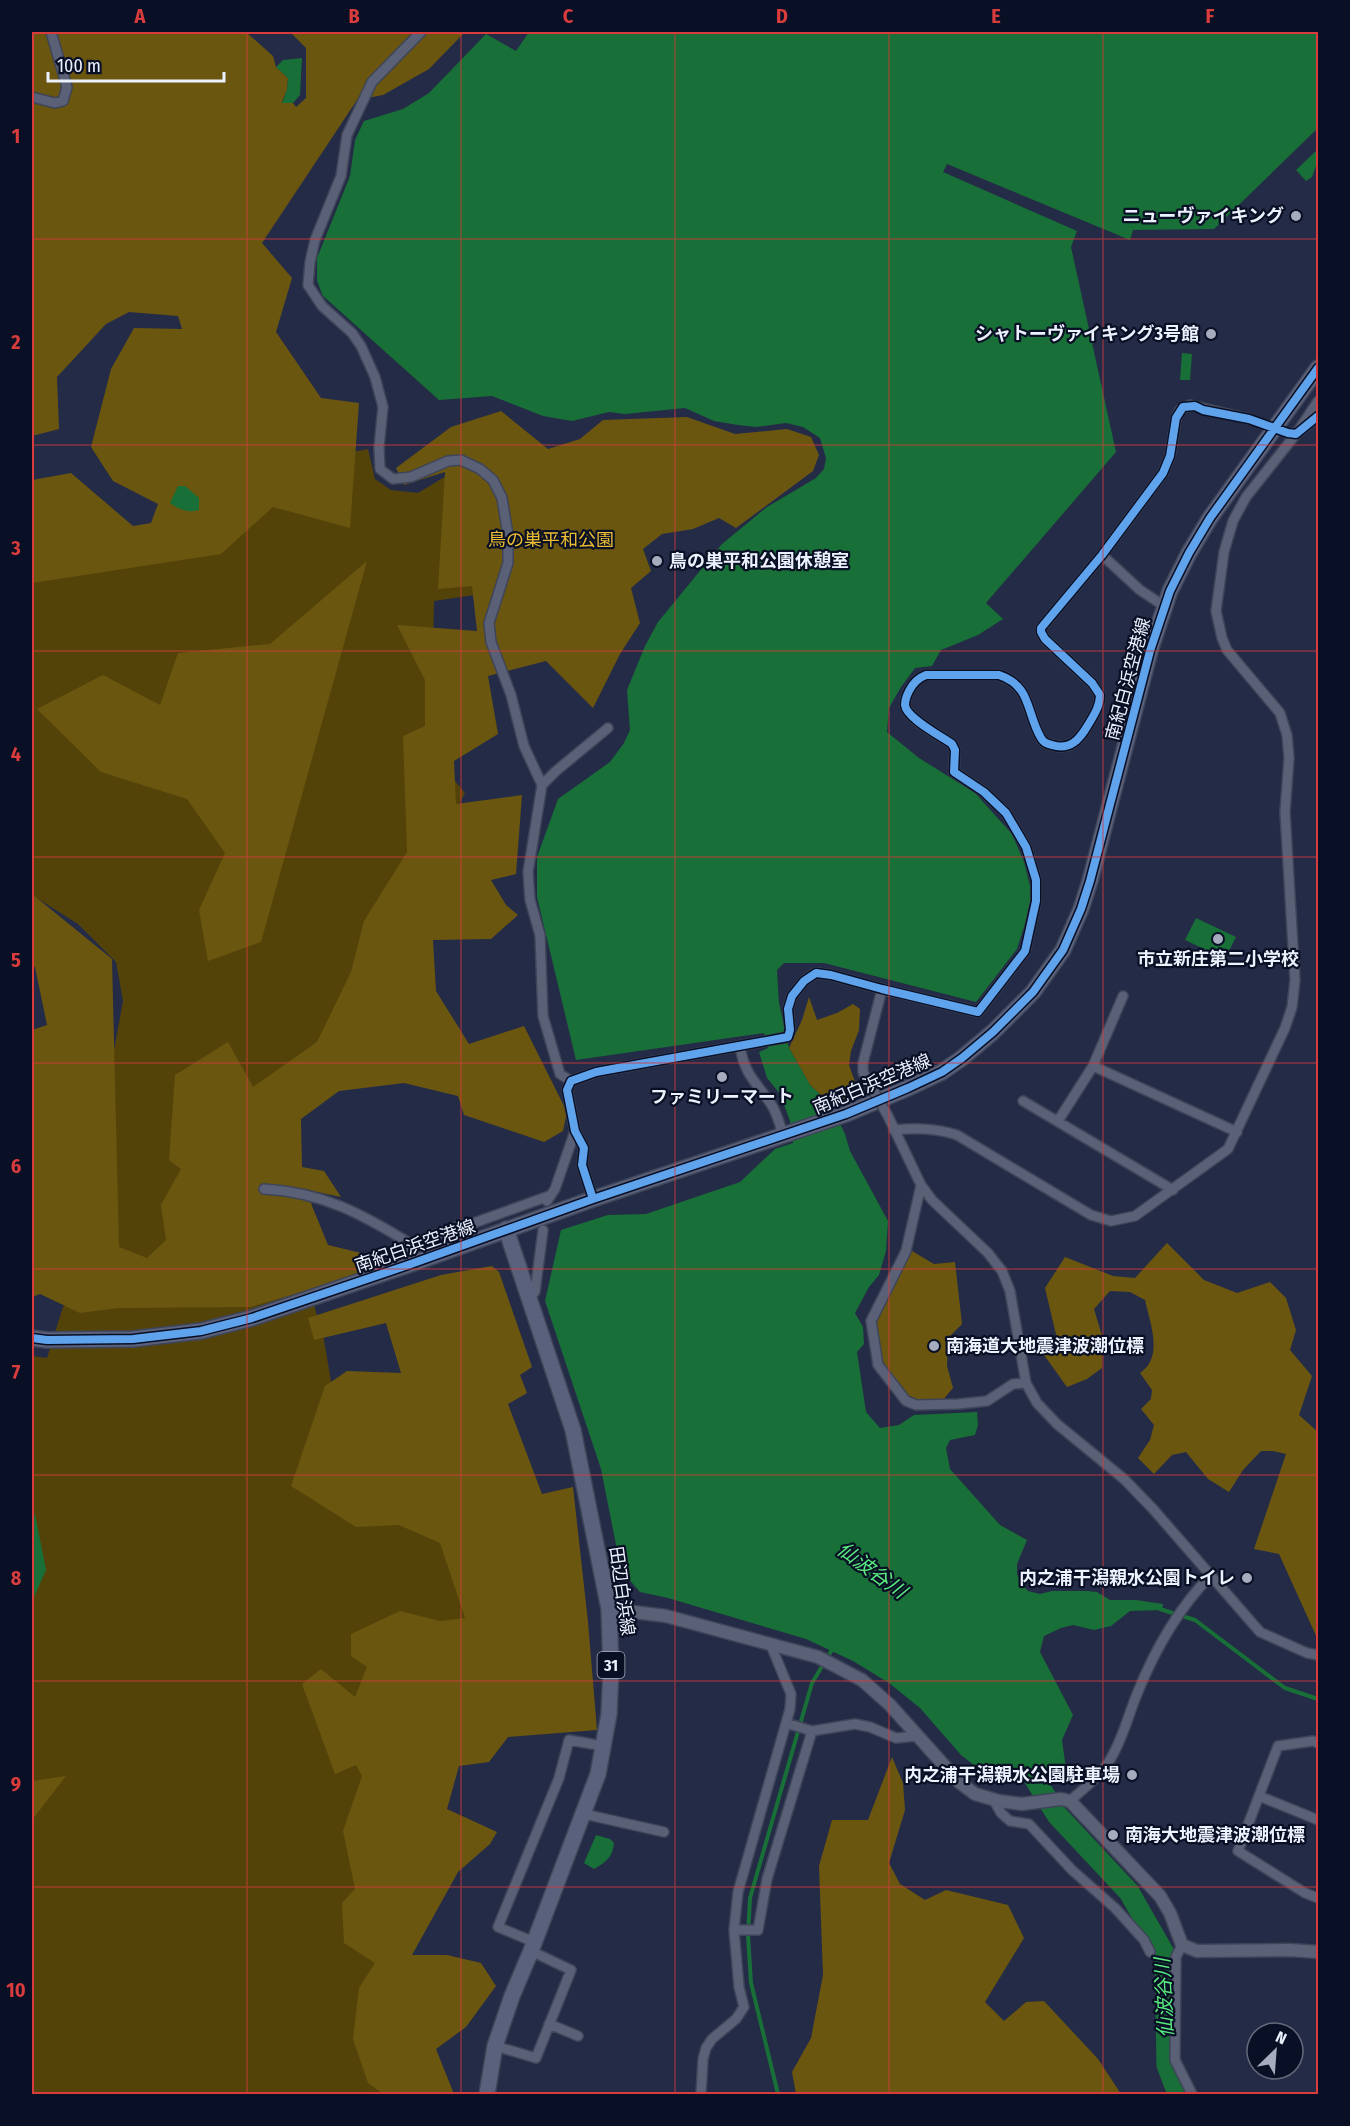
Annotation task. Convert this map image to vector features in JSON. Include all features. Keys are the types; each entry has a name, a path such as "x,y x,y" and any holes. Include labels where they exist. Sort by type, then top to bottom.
{"main road":[{"name":"南紀白浜空港線","path":"32,1338 47,1340 133,1339 201,1331 252,1318 846,1114 935,1076 962,1058 1019,1008 1045,977 1063,950 1081,909 1090,881 1164,606 1178,574 1210,518 1318,368"},
{"name":"田辺白浜線","path":"487,2094 495,2046 512,1996 533,1947 598,1774 609,1714 611,1670 609,1609 573,1430 506,1229"}],"street":[{"path":"32,97 55,103 63,101 66,94 67,87 51,32"},
{"path":"421,32 372,82 347,135 341,176 315,240 308,285 322,306 352,333 361,346 375,377 383,407 379,447 380,470 393,479 411,477 448,461 461,460 480,468 493,480 502,498 508,535 508,563 489,623 491,642 511,695 524,746 542,785 528,872 530,900 540,934 543,1016 560,1074 571,1081"},
{"path":"894,1130 939,1129 957,1135 1091,1215 1111,1221 1135,1216 1228,1149 1285,1028 1292,1007 1295,980 1294,934 1285,812 1287,735 1280,713 1227,650 1216,611 1224,552 1233,521 1246,497 1318,401"},
{"path":"593,1199 582,1165 585,1148 574,1131 567,1090 571,1081 596,1072 788,1037 790,1030 788,1009 792,996 804,981 816,973 978,1012 1025,951 1036,902 1035,873 1026,848 1005,813 988,795 956,774 955,750 952,744 917,721 907,711 905,702 911,687 919,678 926,675 999,675 1009,678 1020,688 1027,700 1039,734 1045,743 1056,747 1066,747 1076,742 1096,712 1100,695 1092,683 1045,639 1041,630 1102,555 1166,467 1172,447 1176,418 1180,410 1187,406 1195,406 1203,410 1249,419"},
{"path":"1292,434 1318,416"},
{"path":"1102,555 1140,590 1164,606"},
{"path":"542,785 608,728"},
{"path":"882,990 863,1063 863,1072 888,1116 921,1185 932,1200 988,1253 1002,1271 1010,1291 1026,1383 1037,1403 1057,1424 1124,1479 1179,1538 1260,1632 1307,1653 1318,1655"},
{"path":"1058,1121 1093,1066 1123,996"},
{"path":"740,1046 750,1077 770,1103 785,1134"},
{"path":"1093,1066 1237,1132"},
{"path":"1023,1101 1173,1190"},
{"path":"408,1265 403,1251 411,1244 464,1224 471,1224 548,1199 555,1188 574,1131"},
{"path":"921,1185 906,1251 871,1321 878,1365 906,1401 916,1405 987,1401 1013,1384 1026,1383"},
{"path":"264,1189 289,1190 328,1200 372,1220 411,1244"},
{"path":"529,1296 535,1292 543,1230"},
{"path":"609,1609 666,1616 804,1652 839,1666 862,1680 890,1705 959,1782 975,1794 1022,1804 1066,1800 1110,1760 1123,1735 1150,1661 1167,1629 1211,1575"},
{"path":"701,2094 706,2048 712,2039 736,2019 744,2007 739,1987 738,1930 741,1877 789,1724 791,1694 770,1643"},
{"path":"789,1724 809,1730 855,1724 870,1727 896,1738 917,1736"},
{"path":"738,1930 758,1930 767,1879 809,1730"},
{"path":"495,2046 536,2058 571,1970 498,1927 559,1778 569,1740 603,1746"},
{"path":"1318,1743 1313,1741 1278,1746 1238,1851 1305,1893 1318,1898"},
{"path":"1259,1796 1318,1820"},
{"path":"996,1800 1001,1813 1010,1821 1029,1824 1072,1870 1114,1908 1144,1940 1150,1952"},
{"path":"1066,1800 1160,1896 1182,1945 1197,1951 1318,1952"},
{"path":"584,1814 664,1832"},
{"path":"1182,1945 1176,1957 1175,2060 1192,2094"},
{"path":"549,2024 578,2036"}],"shaded area":[{"path":"368,449 375,479 391,490 418,493 456,470 481,594 434,601 431,752 465,793 395,922 362,1004 250,1103 323,1334 333,1393 399,1520 452,1538 474,1626 411,1645 398,2094 32,2094 32,1356 47,1358 63,1307 79,1294 123,1001 116,962 78,924 32,895 32,571 233,542 297,463"}],"green space":[{"path":"32,32 246,32 273,56 276,67 288,78 287,90 282,102 293,103 296,107 306,98 306,48 290,32 465,32 429,69 383,95 357,100 262,243 292,278 276,332 321,398 359,403 350,528 273,507 221,554 32,583 32,480 71,473 133,526 151,523 158,504 113,481 91,447 111,369 134,328 182,329 178,316 129,312 106,324 57,377 59,429 32,436"},
{"name":"鳥の巣平和公園","path":"501,411 548,449 580,439 603,420 687,417 735,434 787,429 811,437 819,455 813,471 736,528 719,518 693,529 662,534 643,549 651,571 631,588 640,623 620,654 593,708 546,661 488,676 498,734 454,761 456,804 522,795 516,874 491,880 506,905 518,915 491,939 433,940 436,991 469,1044 524,1026 567,1112 563,1131 544,1142 464,1115 458,1096 404,1083 339,1091 301,1119 302,1167 324,1171 341,1197 308,1190 328,1245 361,1253 371,1272 250,1307 118,1308 80,1313 40,1294 32,1297 32,1030 47,1025 35,967 32,966 32,894 112,959 119,1247 147,1258 166,1240 161,1205 181,1169 169,1160 175,1075 228,1042 253,1087 317,1042 351,972 364,921 407,852 403,736 425,726 425,680 397,625 477,631 472,586 438,589 445,472 404,485 396,468 451,427"},
{"path":"367,561 261,942 208,961 199,910 225,853 187,799 101,772 37,709 103,675 160,705 178,653 270,644"},
{"path":"809,997 817,1020 853,1004 860,1009 859,1030 851,1051 849,1065 859,1093 830,1104 810,1085 789,1048 802,1020"},
{"path":"1167,1243 1204,1280 1237,1293 1270,1282 1286,1298 1296,1330 1290,1350 1312,1376 1299,1415 1318,1432 1318,1640 1279,1554 1254,1549 1286,1454 1261,1451 1243,1470 1229,1492 1208,1479 1186,1452 1172,1455 1154,1474 1138,1458 1150,1440 1154,1425 1141,1409 1151,1399 1152,1390 1140,1373 1152,1358 1153,1349 1152,1329 1145,1300 1130,1292 1110,1291 1094,1309 1103,1339 1102,1368 1087,1379 1067,1387 1044,1355 1058,1343 1045,1288 1065,1257 1113,1276 1135,1278"},
{"path":"912,1251 934,1264 955,1262 962,1324 948,1338 947,1366 953,1388 942,1401 917,1399 905,1394 884,1366 875,1324"},
{"path":"492,1266 499,1272 532,1367 520,1375 527,1393 508,1404 542,1494 573,1487 597,1730 508,1737 489,1762 459,1766 447,1809 497,1832 490,1844 458,1872 412,1955 447,1955 481,1963 496,1986 466,2027 436,2049 454,2094 383,2094 368,2083 353,2039 359,1988 375,1963 344,1943 342,1903 355,1889 343,1831 362,1776 356,1765 335,1774 302,1684 321,1669 355,1697 367,1667 351,1656 351,1634 400,1611 440,1621 465,1618 440,1543 399,1525 356,1527 291,1486 325,1386 347,1371 401,1373 386,1323 314,1340 308,1318 441,1275"},
{"path":"892,1757 903,1783 905,1810 889,1863 900,1884 925,1900 946,1890 1008,1905 1024,1938 985,2002 1004,2021 1026,2002 1044,2001 1098,2059 1121,2094 796,2094 792,2072 811,2038 823,1975 819,1866 832,1820 868,1820"},
{"path":"66,1776 32,1820 32,1781"}],"water":[{"path":"529,32 1318,32 1318,128 1214,229 1133,230 1130,240 947,164 943,172 1077,231 1071,247 1116,452 986,603 1003,619 978,635 941,650 932,666 915,668 889,708 887,732 919,758 975,793 1012,834 1024,862 1033,898 1017,949 976,1002 824,963 784,963 777,970 779,1003 789,1048 810,1085 830,1104 845,1134 850,1151 888,1221 886,1251 879,1275 869,1287 855,1313 863,1327 864,1344 857,1352 866,1412 880,1428 899,1425 914,1415 977,1412 978,1425 975,1435 950,1440 946,1448 950,1469 1000,1525 1027,1540 1017,1564 1017,1574 1028,1591 1040,1594 1052,1591 1087,1591 1097,1592 1110,1600 1136,1600 1163,1604 1162,1610 1130,1611 1111,1626 1094,1630 1073,1625 1044,1636 1040,1652 1073,1715 1062,1740 1067,1776 984,1773 961,1755 920,1708 889,1683 853,1661 806,1639 668,1598 640,1592 621,1570 601,1469 545,1301 561,1230 608,1215 646,1214 740,1182 775,1149 793,1143 790,1121 780,1094 767,1078 759,1052 768,1048 764,1033 576,1060 537,897 537,857 558,799 610,762 624,743 630,730 627,690 645,646 658,622 722,544 767,507 816,478 824,469 826,458 820,438 803,427 786,423 756,427 738,425 714,421 685,408 625,414 609,412 572,421 543,416 492,396 439,400 323,296 317,281 317,258 350,176 355,140 364,121 403,109 429,93 486,34 516,51"},
{"path":"302,58 300,95 293,103 282,103 287,90 288,78 276,67 283,60"},
{"path":"1318,149 1318,166 1312,177 1306,181 1296,170"},
{"path":"1182,353 1192,354 1190,380 1180,380"},
{"path":"178,486 185,486 199,498 199,510 184,510 170,503"},
{"path":"1196,918 1236,937 1225,959 1185,940"},
{"path":"35,1514 46,1570 32,1602 32,1518"},
{"path":"596,1835 610,1839 614,1843 608,1859 594,1869 584,1863"}],"waterway":[{"path":"1160,1609 1195,1620 1285,1688 1318,1699"},
{"path":"778,2094 751,1983 748,1935 750,1898 812,1683 833,1648"},
{"name":"仙波谷川","path":"1017,1750 1057,1815 1129,1892 1165,1955 1167,2065 1178,2094"}],"tunnel":[{"path":"1249,419 1288,433"}],"cycle path":[{"path":"32,1338 47,1340 133,1339 201,1331 252,1318 846,1114 942,1072 962,1058 993,1032 1033,992 1063,950 1081,909 1090,881 1150,651 1170,591 1210,518 1318,368"},
{"path":"593,1199 582,1165 584,1148 575,1131 567,1090 571,1081 596,1072 788,1037 790,1030 788,1009 792,996 804,981 816,973 978,1012 1025,951 1036,901 1036,880 1026,847 1006,813 984,792 954,772 955,750 952,744 917,721 907,710 905,701 911,688 918,679 926,675 999,675 1010,680 1023,693 1036,729 1044,742 1058,746 1074,743 1082,735 1094,714 1100,695 1092,683 1045,639 1041,628 1102,555 1163,473 1170,456 1176,418 1183,407 1195,406 1203,410 1249,419 1296,434 1318,416"}],"place":[{"name":"ニューヴァイキング","path":"1296,216"},
{"name":"シャトーヴァイキング3号館","path":"1211,334"},
{"name":"鳥の巣平和公園休憩室","path":"657,561"},
{"name":"市立新庄第二小学校","path":"1218,939"},
{"name":"ファミリーマート","path":"722,1077"},
{"name":"南海道大地震津波潮位標","path":"934,1346"},
{"name":"内之浦干潟親水公園トイレ","path":"1247,1578"},
{"name":"内之浦干潟親水公園駐車場","path":"1132,1775"},
{"name":"南海大地震津波潮位標","path":"1113,1835"}]}
